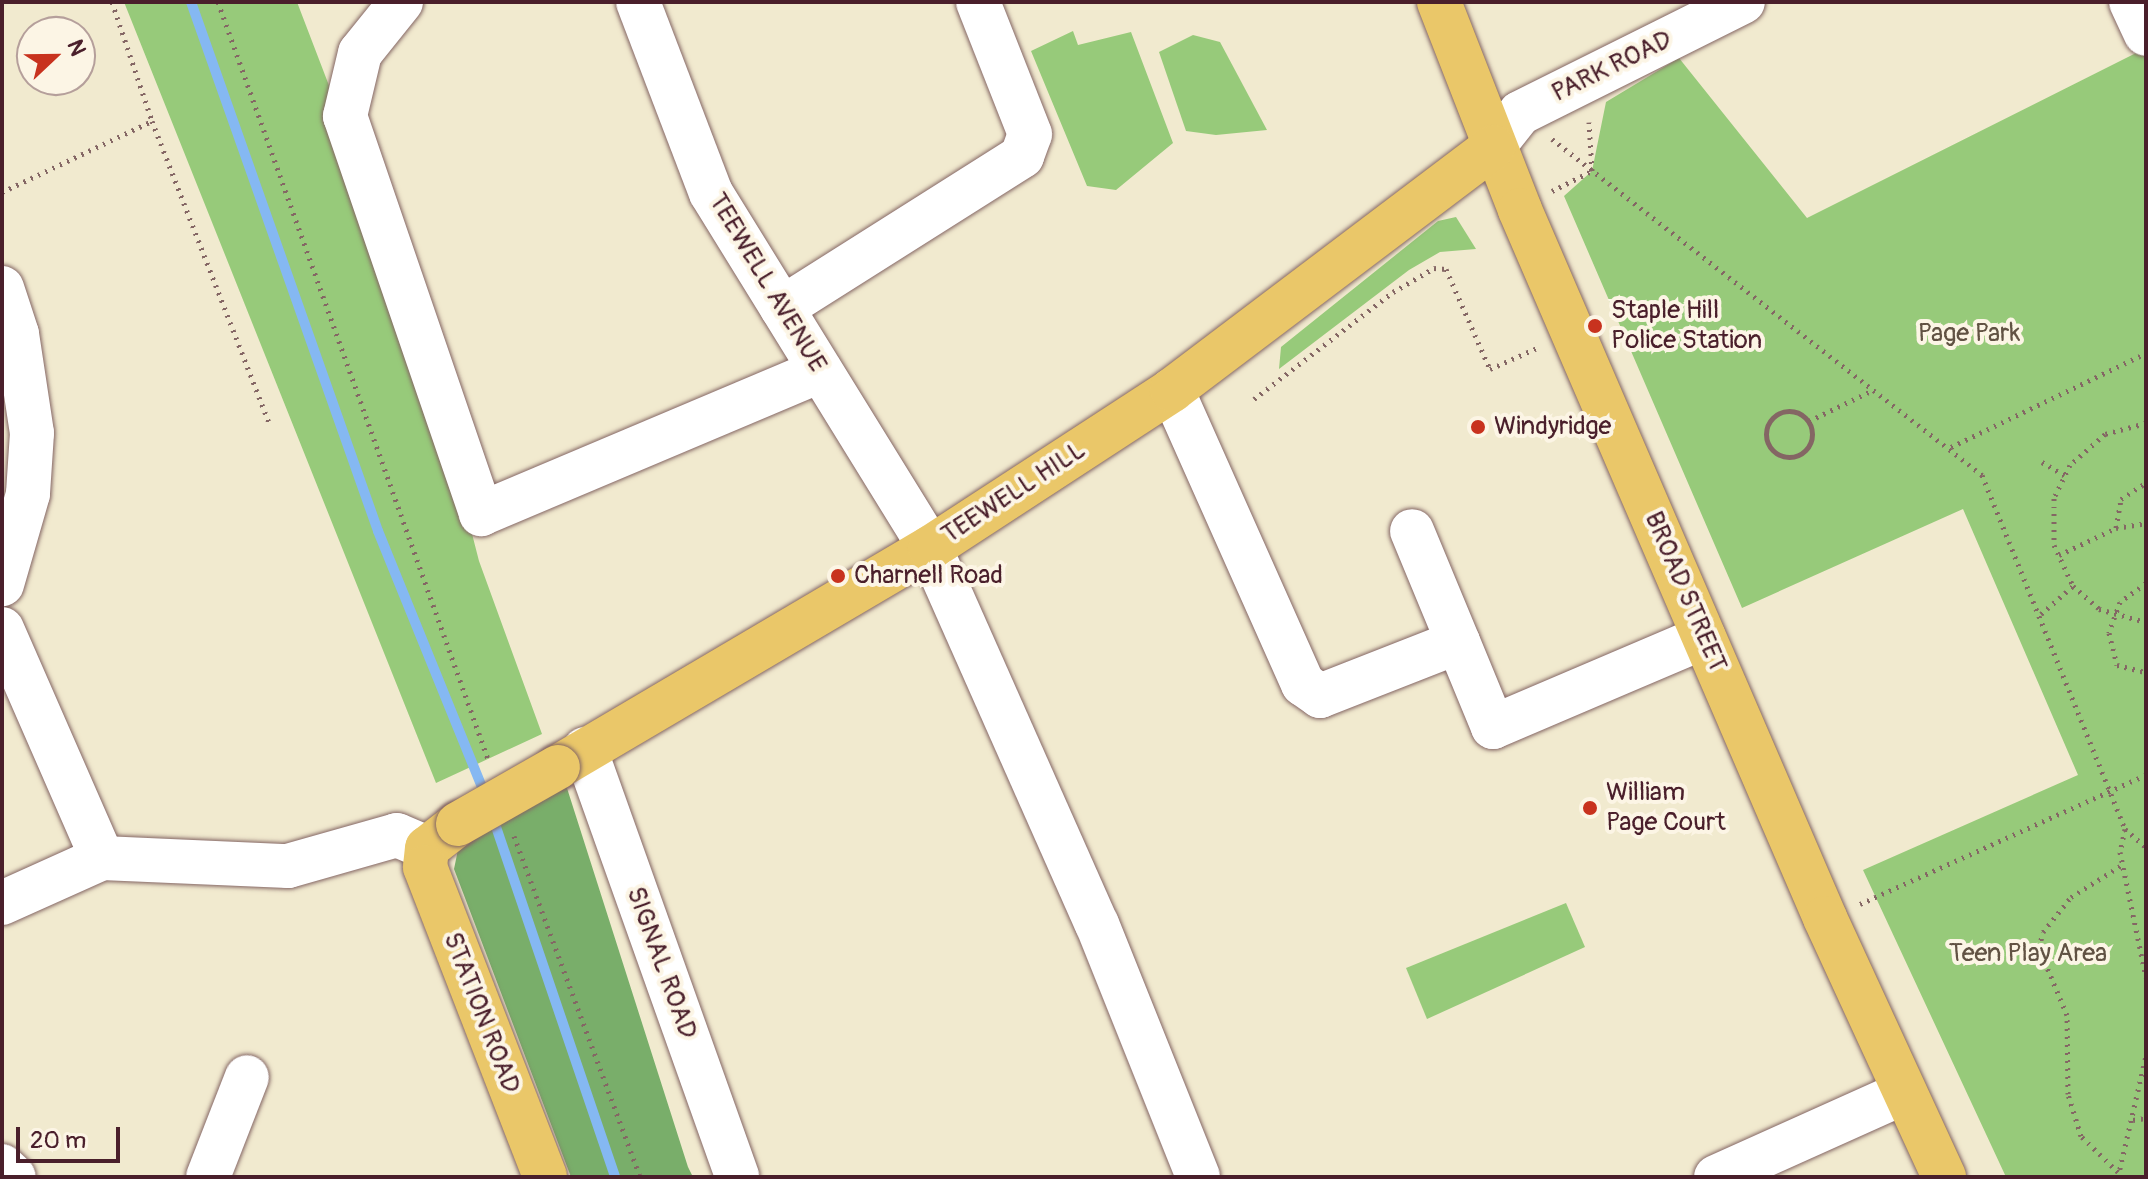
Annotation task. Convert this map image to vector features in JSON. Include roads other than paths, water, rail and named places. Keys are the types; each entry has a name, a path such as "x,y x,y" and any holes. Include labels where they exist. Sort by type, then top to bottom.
{"main road":[{"name":"BROAD STREET","path":"1439,2 1520,210 1825,918 1944,1177"},
{"name":"TEEWELL HILL","path":"442,836 930,548 1172,390 1493,147"},
{"name":"STATION ROAD","path":"442,836 425,867 545,1177"}],"street":[{"path":"401,2 360,53 345,116 481,514 820,371"},
{"name":"TEEWELL AVENUE","path":"638,2 711,193 930,548"},
{"path":"782,308 1022,156 1030,134 978,2"},
{"name":"PARK ROAD","path":"1493,147 1520,113 1743,2"},
{"path":"2131,2 2146,34"},
{"path":"2,288 10,348 32,433 28,494 2,584"},
{"path":"1172,390 1303,684 1320,696 1458,642"},
{"path":"1412,531 1493,727 1704,637"},
{"path":"930,548 1097,924 1198,1177"},
{"path":"7,657 102,858"},
{"name":"SIGNAL ROAD","path":"571,758 737,1177"},
{"path":"2,903 102,858 288,866 397,835 442,836"},
{"path":"208,1177 247,1077"},
{"path":"1716,1177 1903,1093"},
{"path":"2,1166 14,1177"}],"waterway":[{"path":"191,2 378,531 485,795"},
{"path":"493,818 615,1177"}],"place":[{"name":"Staple Hill Police Station","path":"1595,326"},
{"name":"Windyridge","path":"1478,427"},
{"name":"Charnell Road","path":"838,576"},
{"name":"William Page Court","path":"1590,808"}],"park label":[{"name":"Page Park","path":"1969,334"},
{"name":"Teen Play Area","path":"2028,954"}]}
